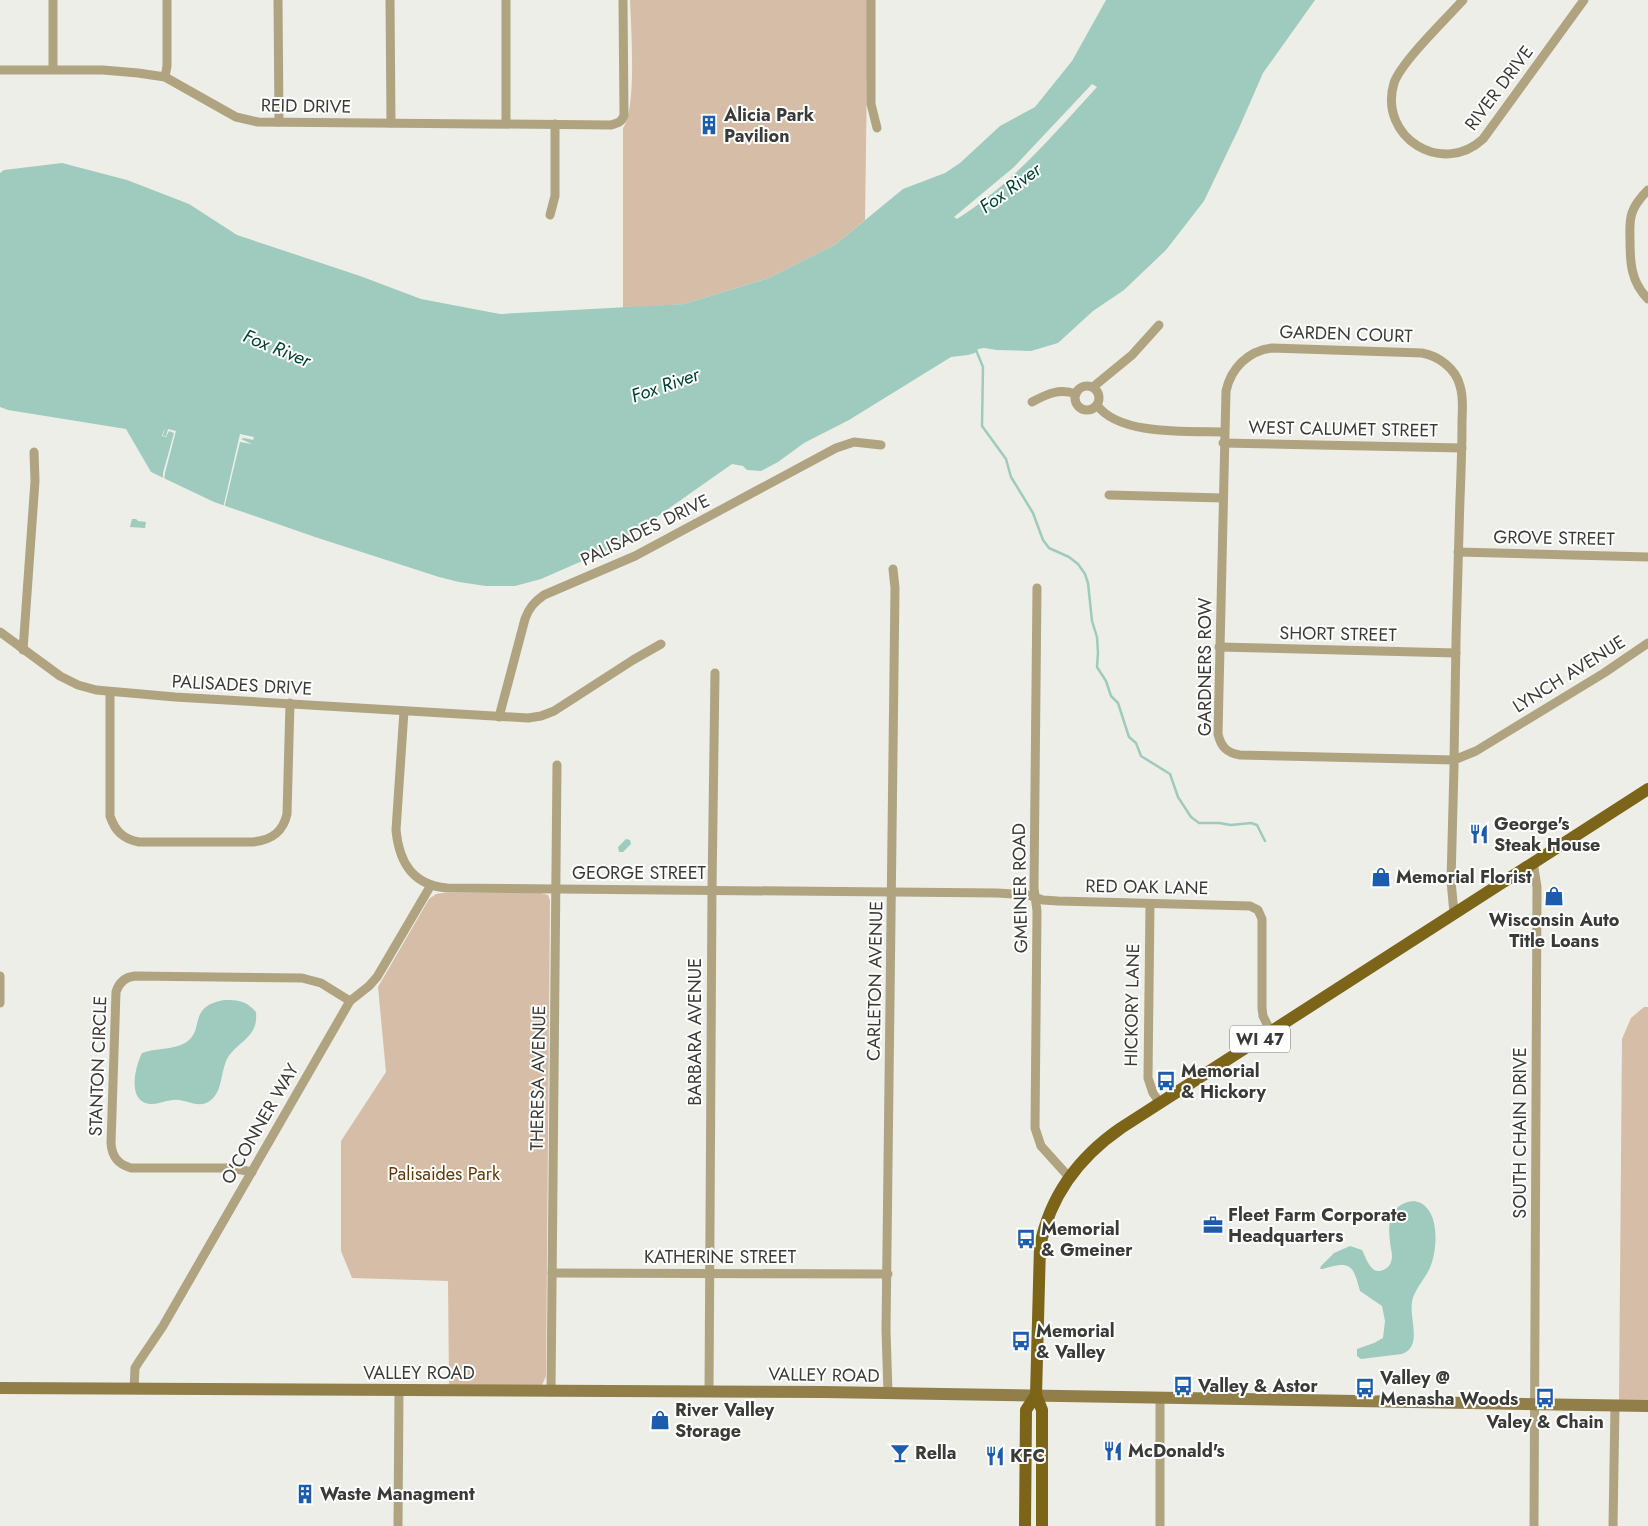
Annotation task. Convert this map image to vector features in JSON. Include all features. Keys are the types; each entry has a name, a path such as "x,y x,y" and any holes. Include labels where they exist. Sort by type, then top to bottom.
{"main road":[{"name":"WI 47","path":"1042,1526 1042,1410 1036,1395 1040,1246 1049,1213 1069,1177 1092,1151 1106,1139 1648,789"},
{"name":"VALLEY ROAD","path":"0,1388 888,1393 1648,1406"},
{"name":"WI 47","path":"1025,1526 1026,1410 1036,1395"}],"street":[{"path":"53,0 53,70"},
{"path":"165,77 167,66 167,0"},
{"path":"278,0 278,122"},
{"path":"390,0 391,123"},
{"path":"506,0 506,123"},
{"name":"REID DRIVE","path":"0,70 119,71 165,77 236,117 250,121 611,125 622,120 624,115 623,0"},
{"path":"871,0 871,104 876,128"},
{"name":"RIVER DRIVE","path":"1462,0 1401,70 1393,90 1393,112 1401,131 1416,145 1436,153 1456,154 1473,147 1483,139 1584,0"},
{"path":"550,215 556,196 555,124"},
{"path":"1648,190 1638,201 1632,212 1630,260 1633,274 1640,290 1648,299"},
{"path":"1092,387 1132,355 1159,325"},
{"name":"GARDEN COURT","path":"1223,443 1228,382 1239,364 1248,356 1257,351 1272,348 1422,352 1434,356 1447,365 1458,381 1462,401 1462,448"},
{"path":"1092,387 1096,390 1099,397 1098,405 1092,410 1080,408 1076,402 1076,394 1081,388 1092,387"},
{"path":"1032,402 1057,391 1076,394"},
{"path":"1098,405 1117,420 1149,430 1224,432"},
{"name":"PALISADES DRIVE","path":"500,717 524,619 537,600 544,595 635,556 844,444 854,442 880,445"},
{"name":"WEST CALUMET STREET","path":"1223,443 1462,448"},
{"name":"GARDNERS ROW","path":"1223,443 1218,734 1223,747 1233,754 1318,758 1454,760"},
{"path":"1454,913 1451,884 1462,448"},
{"path":"23,650 35,481 34,452"},
{"path":"1109,494 1223,498"},
{"name":"GROVE STREET","path":"1458,552 1648,557"},
{"name":"CARLETON AVENUE","path":"888,1393 886,1345 895,588 893,569"},
{"name":"GMEINER ROAD","path":"1037,588 1036,1128 1041,1146 1069,1177"},
{"name":"PALISADES DRIVE","path":"0,634 69,681 87,688 110,692 181,698 528,718 548,713 560,707 632,660 661,644"},
{"name":"LYNCH AVENUE","path":"1454,760 1476,751 1648,643"},
{"name":"SHORT STREET","path":"1219,647 1456,653"},
{"name":"BARBARA AVENUE","path":"710,1392 715,673"},
{"path":"110,692 110,816 115,829 120,834 125,838 139,842 253,842 268,840 279,832 283,827 287,814 290,703"},
{"name":"GEORGE STREET","path":"404,711 396,830 397,842 399,852 407,868 421,881 431,885 447,888 1016,893 1035,898"},
{"name":"THERESA AVENUE","path":"551,1392 557,765"},
{"name":"SOUTH CHAIN DRIVE","path":"1533,862 1537,887 1534,1526"},
{"name":"O'CONNER WAY","path":"134,1389 135,1368 138,1362 163,1326 350,1001 378,977 431,885"},
{"name":"RED OAK LANE","path":"1035,898 1058,901 1250,906 1258,910 1262,919 1262,1008 1263,1016 1271,1032"},
{"name":"HICKORY LANE","path":"1150,904 1148,1078 1153,1093 1160,1103"},
{"path":"0,976 0,1003"},
{"name":"STANTON CIRCLE","path":"252,1172 232,1168 131,1168 123,1165 115,1158 112,1153 111,1143 116,992 118,985 125,978 135,976 302,978 321,983 350,1001"},
{"name":"KATHERINE STREET","path":"552,1273 888,1274"},
{"path":"398,1526 400,1391"},
{"path":"1160,1398 1160,1526"},
{"path":"1613,1526 1615,1405"}],"green space":[{"path":"630,0 868,0 865,220 836,244 769,278 684,304 623,308 623,128 630,104 632,86"},
{"name":"Palisaides Park","path":"541,893 548,895 550,901 546,1376 542,1385 449,1385 448,1281 352,1278 341,1251 341,1141 386,1072 378,987 429,899 436,894"},
{"path":"1644,1007 1648,1007 1648,1401 1619,1400 1622,1039 1631,1018"}],"water":[{"name":"Fox River","path":"1106,0 1315,0 1263,73 1204,201 1166,250 1124,290 1093,311 1058,343 1031,351 984,348 968,355 951,357 849,420 804,443 778,462 761,471 747,470 743,466 732,464 614,547 541,579 515,586 486,586 439,577 214,502 151,472 126,429 8,410 0,407 0,173 4,170 62,163 127,180 189,204 237,235 360,276 421,299 500,314 684,304 769,278 836,244 903,189 945,173 960,163 1000,126 1035,107 1072,61","holes":["1092,84 1097,87 1048,141 1014,174 977,205 957,219 954,217 1014,167"]},
{"path":"132,519 146,522 145,528 130,527"},
{"path":"626,839 630,840 631,844 623,852 619,852 618,847"},
{"path":"225,1000 238,1001 249,1005 256,1012 256,1019 253,1031 228,1057 218,1090 211,1100 203,1104 175,1100 152,1104 138,1098 135,1075 142,1053 175,1047 185,1043 195,1032 198,1019 205,1008 213,1003"},
{"path":"1414,1201 1422,1204 1429,1210 1433,1218 1436,1237 1431,1265 1413,1297 1414,1339 1412,1345 1402,1354 1361,1359 1357,1356 1357,1349 1383,1338 1385,1321 1382,1306 1360,1291 1350,1267 1340,1265 1320,1269 1321,1266 1334,1253 1350,1246 1362,1250 1370,1266 1376,1271 1387,1268 1392,1258 1389,1234 1390,1220 1396,1209 1401,1205"}],"pier":[{"path":"165,427 163,436 166,436 168,429 176,431 164,481 163,473 174,433 169,431 166,437 162,436"},
{"path":"240,434 254,437 253,440 241,439 252,444 240,442 224,509 223,508"}],"waterway":[{"path":"976,350 983,367 982,426 1006,459 1011,477 1033,513 1043,540 1049,548 1069,557 1078,564 1085,574 1088,583 1092,621 1097,637 1097,667 1106,681 1111,696 1118,703 1129,737 1136,743 1141,756 1170,774 1178,797 1191,817 1199,823 1231,825 1251,823 1257,825 1265,841"}],"place":[{"name":"Alicia Park Pavilion","path":"709,125"},
{"name":"George's Steak House","path":"1479,834"},
{"name":"Memorial Florist","path":"1381,877"},
{"name":"Wisconsin Auto Title Loans","path":"1554,896"},
{"name":"Memorial & Hickory","path":"1166,1081"},
{"name":"Fleet Farm Corporate Headquarters","path":"1213,1225"},
{"name":"Memorial & Gmeiner","path":"1026,1239"},
{"name":"Memorial & Valley","path":"1021,1341"},
{"name":"Valley & Astor","path":"1183,1386"},
{"name":"Valley @ Menasha Woods","path":"1365,1388"},
{"name":"Valey & Chain","path":"1545,1398"},
{"name":"River Valley Storage","path":"660,1420"},
{"name":"McDonald's","path":"1113,1451"},
{"name":"Rella","path":"900,1453"},
{"name":"KFC","path":"995,1456"},
{"name":"Waste Managment","path":"305,1494"}]}
